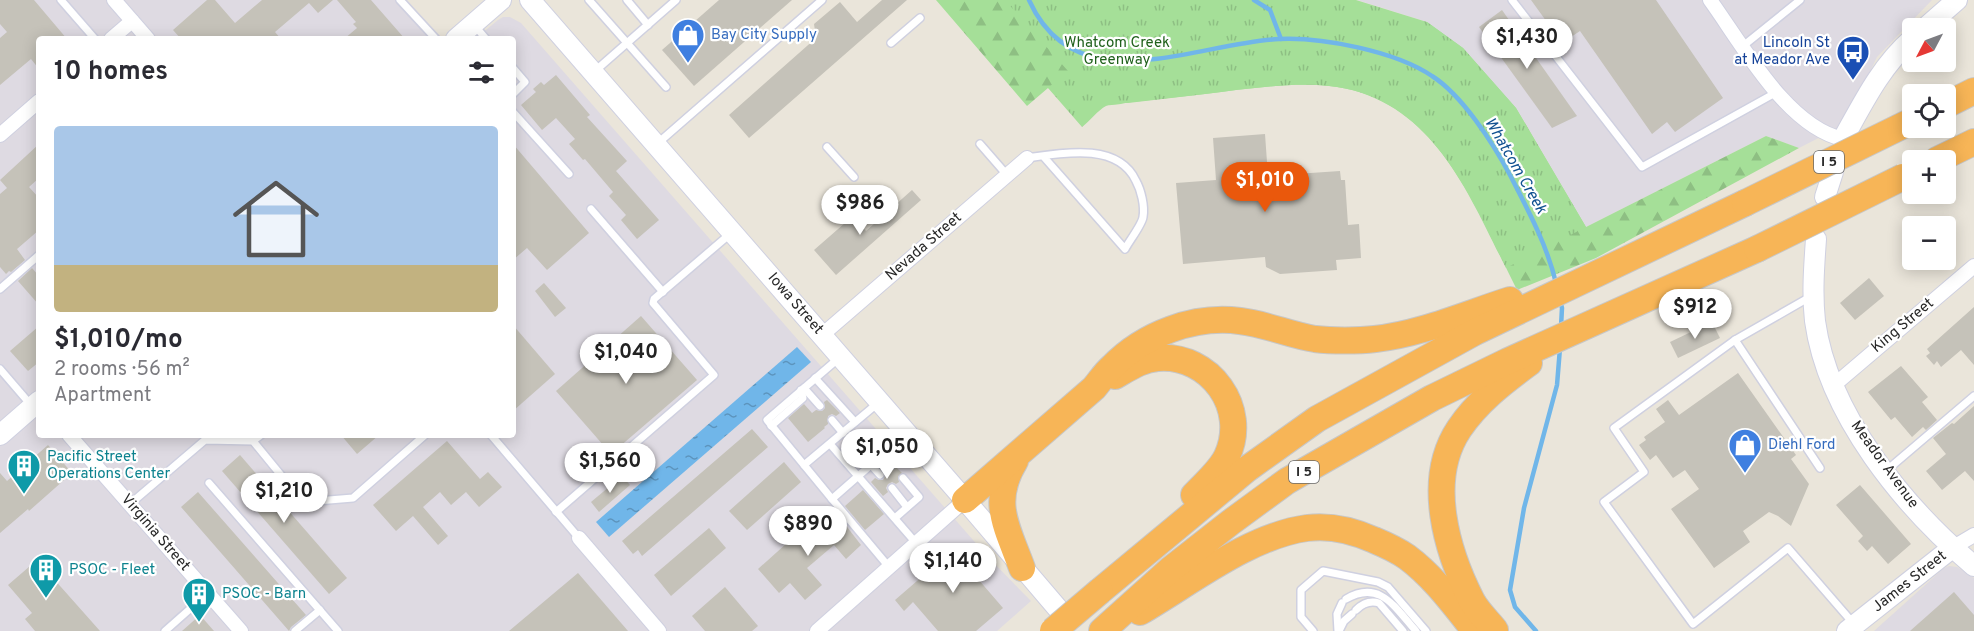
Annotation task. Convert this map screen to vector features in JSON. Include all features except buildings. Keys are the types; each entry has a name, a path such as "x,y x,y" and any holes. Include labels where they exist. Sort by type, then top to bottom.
{"highway":[{"path":"1956,100 1974,91"},
{"name":"I 5","path":"1056,621 1109,583 1247,469 1317,419 1469,323 1616,265 1902,126"},
{"path":"1956,151 1974,142"},
{"path":"1495,631 1473,603 1454,560 1444,521 1441,492 1448,452 1458,430 1509,368 1565,336 1757,249 1902,178"},
{"path":"965,500 1094,388 1112,366 1133,348 1157,334 1183,325 1211,320 1239,320 1315,339 1374,339 1469,323"},
{"path":"1094,388 1137,364 1157,358 1178,359 1198,366 1214,379 1226,396 1233,416 1233,437 1226,457 1214,474 1109,583"},
{"name":"I 5","path":"1113,624 1171,569 1287,481 1432,398 1509,368"},
{"path":"1018,455 1008,473 1001,496 1004,518 1022,568"},
{"path":"1113,624 1250,546 1308,528 1332,528 1362,535 1391,547 1407,557 1429,577 1458,620 1476,631"}],"main road":[{"path":"480,32 501,0"},
{"name":"Iowa Street","path":"530,0 965,500 1022,568 1056,621"},
{"path":"1936,18 1957,0"},
{"path":"1843,139 1867,96 1886,68 1902,50"},
{"path":"1825,197 1833,172"},
{"name":"Meador Avenue","path":"1816,239 1813,296 1819,341 1833,386 1852,424 1885,471 1938,535 1974,566"},
{"path":"0,435 36,404"},
{"name":"James Street","path":"1851,628 1952,548"}],"street":[{"path":"114,0 145,36"},
{"path":"1710,0 1764,78 1791,108 1830,136 1843,139"},
{"path":"114,36 132,21"},
{"path":"0,135 36,104"},
{"name":"Nevada Street","path":"822,335 1027,158"},
{"name":"King Street","path":"1833,386 1974,266"},
{"name":"Virginia Street","path":"72,438 241,631"},
{"path":"817,631 965,500"},
{"name":"James Street","path":"1952,548 1974,535"},
{"path":"579,538 659,631"}],"lane":[{"path":"61,0 92,36"},
{"path":"400,0 433,36"},
{"path":"589,0 666,87"},
{"path":"627,0 648,25"},
{"path":"593,73 676,0"},
{"path":"656,145 822,0"},
{"path":"1512,0 1642,167 1776,92"},
{"path":"1743,46 1800,0"},
{"path":"891,43 920,18"},
{"path":"516,72 525,82 516,91"},
{"path":"516,115 568,174"},
{"path":"980,144 1007,175"},
{"path":"827,147 854,177"},
{"path":"1027,158 1066,153 1109,155 1122,161 1133,174 1141,189 1143,218 1125,249 1043,156"},
{"path":"591,210 663,292"},
{"path":"556,512 714,375 653,303 654,299 732,232"},
{"path":"0,289 36,258"},
{"path":"1813,296 1735,340 1614,428 1644,472 1604,502 1692,624 1788,548 1851,628"},
{"path":"1735,340 1820,468"},
{"path":"840,357 766,420 889,567"},
{"path":"0,369 36,404"},
{"path":"815,378 855,422"},
{"path":"803,389 820,406"},
{"path":"1885,471 1974,396"},
{"path":"804,465 879,401"},
{"path":"832,420 843,433"},
{"path":"832,499 907,433"},
{"path":"130,504 205,440 253,441 257,438"},
{"path":"253,441 298,496 316,501 353,498 422,438"},
{"path":"494,438 579,538"},
{"path":"830,444 916,543"},
{"path":"882,455 891,465"},
{"path":"871,465 880,474"},
{"path":"895,518 919,497 903,478"},
{"path":"209,483 338,631"},
{"path":"891,488 908,507"},
{"path":"1313,631 1301,617 1301,590 1323,571 1378,582 1388,587 1426,631"},
{"path":"165,631 208,593"},
{"path":"1339,631 1337,614 1344,601 1357,594 1377,593 1385,596 1416,631"},
{"path":"1339,631 1344,621 1363,604 1373,602 1378,603 1403,631"},
{"path":"295,631 320,610"}],"shaded area":[{"path":"0,0 407,0 437,36 36,36 36,438 516,438 516,36 479,36 498,20 510,17 521,23 987,556 1031,601 997,631 0,631"},
{"path":"1357,0 1932,0 1915,18 1902,18 1902,31 1877,57 1844,125 1799,148 1766,136 1586,227 1516,108 1427,22"},
{"path":"1949,566 1957,567 1974,578 1974,631 1874,631 1943,569"}],"green space":[{"name":"Whatcom Creek Greenway","path":"936,0 1275,0 1427,22 1463,48 1516,108 1586,227 1766,136 1799,148 1596,258 1517,290 1469,194 1450,164 1428,137 1402,114 1372,97 1337,87 1288,85 1105,105 1048,88 1027,106"},
{"name":"Whatcom Creek Greenway","path":"1005,0 1356,0 1427,22 1463,48 1516,108 1586,227 1506,268 1461,181 1422,131 1398,111 1370,96 1337,87 1271,86 1114,104 1103,108 1082,127 1048,88 1068,71"}],"water":[{"path":"797,347 811,362 609,537 596,522"}],"waterway":[{"name":"Whatcom Creek","path":"1029,0 1050,32 1076,51 1107,60 1140,60 1246,43 1296,39 1358,47 1417,67 1443,84 1454,95 1495,149 1536,228 1548,255 1556,283"},
{"path":"1254,0 1270,10 1281,39"},
{"name":"Whatcom Creek","path":"1560,300 1561,327"},
{"name":"Whatcom Creek","path":"1536,631 1515,607 1510,590 1524,508 1557,385 1560,348"}],"place":[{"name":"Bay City Supply","path":"688,64"},
{"name":"Lincoln St at Meador Ave","path":"1853,81"},
{"name":"Diehl Ford","path":"1745,474"},
{"name":"Pacific Street Operations Center","path":"24,495"},
{"name":"PSOC - Fleet","path":"46,599"},
{"name":"PSOC - Barn","path":"199,623"}]}
